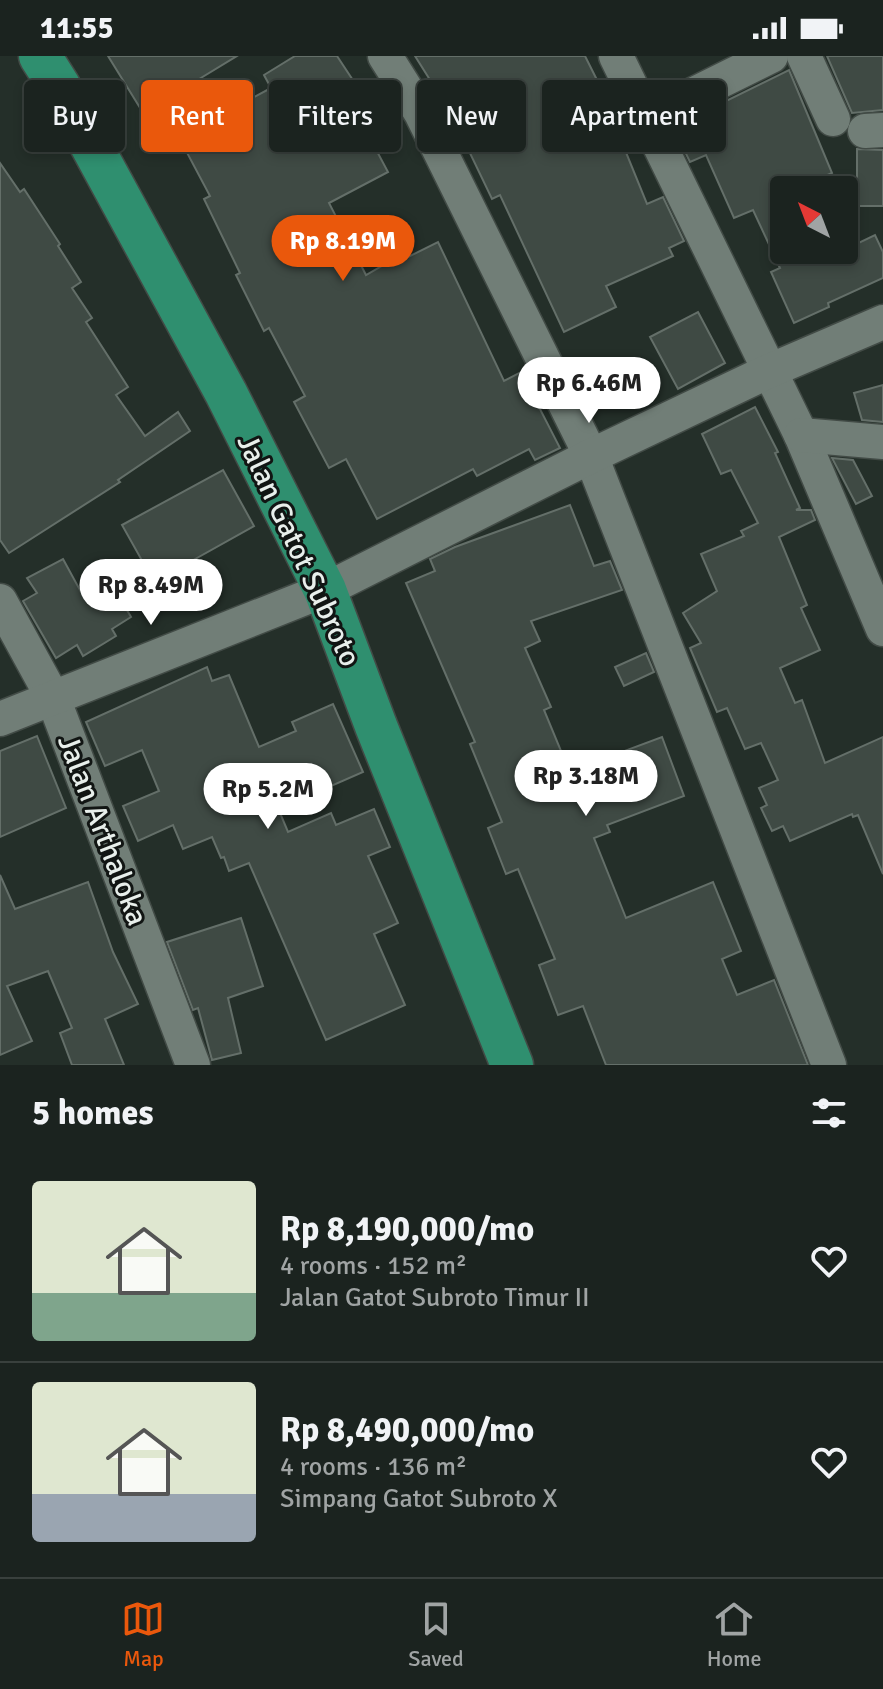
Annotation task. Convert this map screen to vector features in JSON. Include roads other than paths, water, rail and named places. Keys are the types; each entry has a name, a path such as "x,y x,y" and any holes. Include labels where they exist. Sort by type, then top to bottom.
{"main road":[{"name":"Jalan Gatot Subroto","path":"40,56 226,393 325,590 512,1065"}],"street":[{"path":"385,56 421,113 591,456 829,1065"},
{"path":"616,56 628,80"},
{"path":"723,80 771,56"},
{"path":"804,56 833,119"},
{"path":"663,152 875,592 883,629"},
{"path":"0,719 325,590 591,456 769,371 883,322"},
{"path":"801,435 883,442"},
{"name":"Jalan Arthaloka","path":"0,601 53,698 193,1065"}]}
